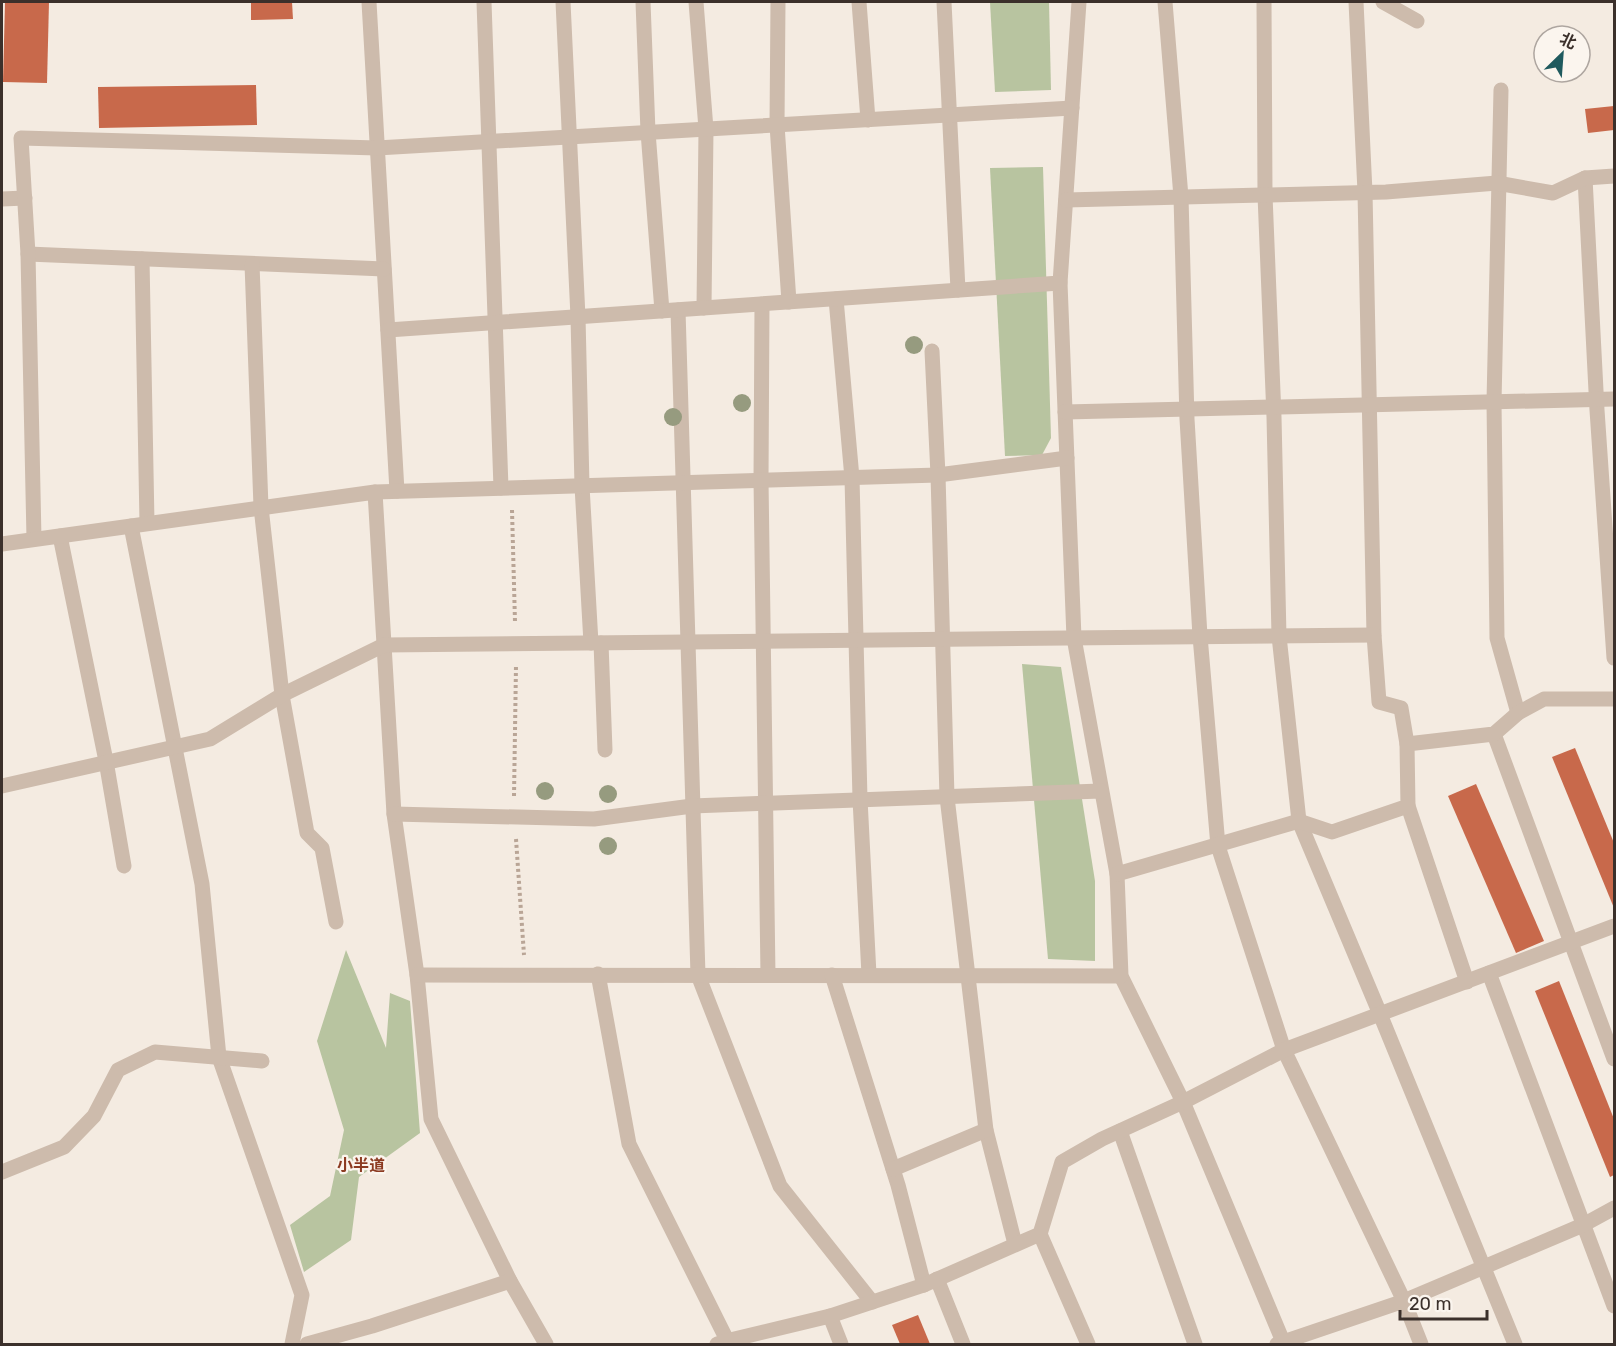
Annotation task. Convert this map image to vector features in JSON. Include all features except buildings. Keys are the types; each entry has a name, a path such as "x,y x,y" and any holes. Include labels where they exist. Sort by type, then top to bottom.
{"street":[{"path":"369,2 397,491"},
{"path":"484,2 495,322 506,488"},
{"path":"563,2 578,317 582,486 605,750"},
{"path":"643,2 648,132 662,311"},
{"path":"696,2 706,129 704,308"},
{"path":"778,2 777,125 789,302"},
{"path":"859,2 868,120"},
{"path":"944,2 958,290"},
{"path":"1079,2 1060,283 1074,638 1117,874 1121,976 1183,1102 1281,1344 1404,1302 1583,1225 1614,1208"},
{"path":"1165,2 1181,197 1187,409 1200,636 1218,846 1284,1050 1404,1302 1421,1344"},
{"path":"1264,2 1265,195 1274,407 1279,636 1299,821 1515,1344"},
{"path":"1356,2 1365,192 1374,635 1378,702 1401,708 1407,744 1408,806 1467,982"},
{"path":"1383,2 1417,21"},
{"path":"1501,90 1497,183 1494,402 1497,638 1518,713"},
{"path":"34,539 28,254 21,138 377,148 1072,108"},
{"path":"1066,200 1365,192 1497,183 1553,194 1585,178 1614,176"},
{"path":"1585,178 1596,399 1614,658"},
{"path":"2,199 25,198"},
{"path":"28,254 384,269"},
{"path":"142,259 147,524"},
{"path":"252,264 261,507 282,695 307,833 322,848 336,922"},
{"path":"388,330 1060,283"},
{"path":"836,299 852,478 860,799 869,975"},
{"path":"762,304 761,480 768,975"},
{"path":"678,310 698,975 780,1186 872,1302"},
{"path":"932,351 938,475 947,796 986,1130 1015,1244"},
{"path":"1065,412 1614,399"},
{"path":"2,544 375,492 938,475 1067,458"},
{"path":"375,492 394,814 417,975 431,1119 510,1281 546,1344"},
{"path":"131,526 202,884 219,1057 302,1295 292,1344"},
{"path":"60,536 106,761 124,866"},
{"path":"2,786 210,739 282,695 384,645 1374,635"},
{"path":"1407,744 1494,734 1518,713 1544,699 1614,699"},
{"path":"1494,734 1614,1059"},
{"path":"394,814 594,819 692,806 1101,791"},
{"path":"1117,874 1299,821 1332,832 1408,806"},
{"path":"1088,1344 1040,1234 1062,1162 1284,1050 1614,926"},
{"path":"1489,973 1614,1306"},
{"path":"598,974 629,1144 724,1343 830,1316 930,1282 1040,1234"},
{"path":"417,975 1121,976"},
{"path":"832,975 930,1282 963,1344"},
{"path":"2,1172 63,1146 94,1116 117,1070 155,1052 262,1061"},
{"path":"893,1168 986,1130"},
{"path":"1120,1131 1195,1344"},
{"path":"307,1344 372,1326 510,1281"},
{"path":"830,1316 841,1344"}],"path":[{"path":"506,488 516,643 514,817 525,974"}],"green space":[{"path":"990,2 1049,2 1051,90 995,92"},
{"path":"1043,167 1051,438 1042,455 1005,456 990,168"},
{"path":"1022,664 1061,667 1095,881 1095,961 1048,959"},
{"path":"346,950 386,1048 390,993 410,1001 420,1133 359,1177 351,1240 304,1272 290,1225 330,1196 344,1130 317,1041"}],"district":[{"name":"小半道","path":"361,1165"}]}
